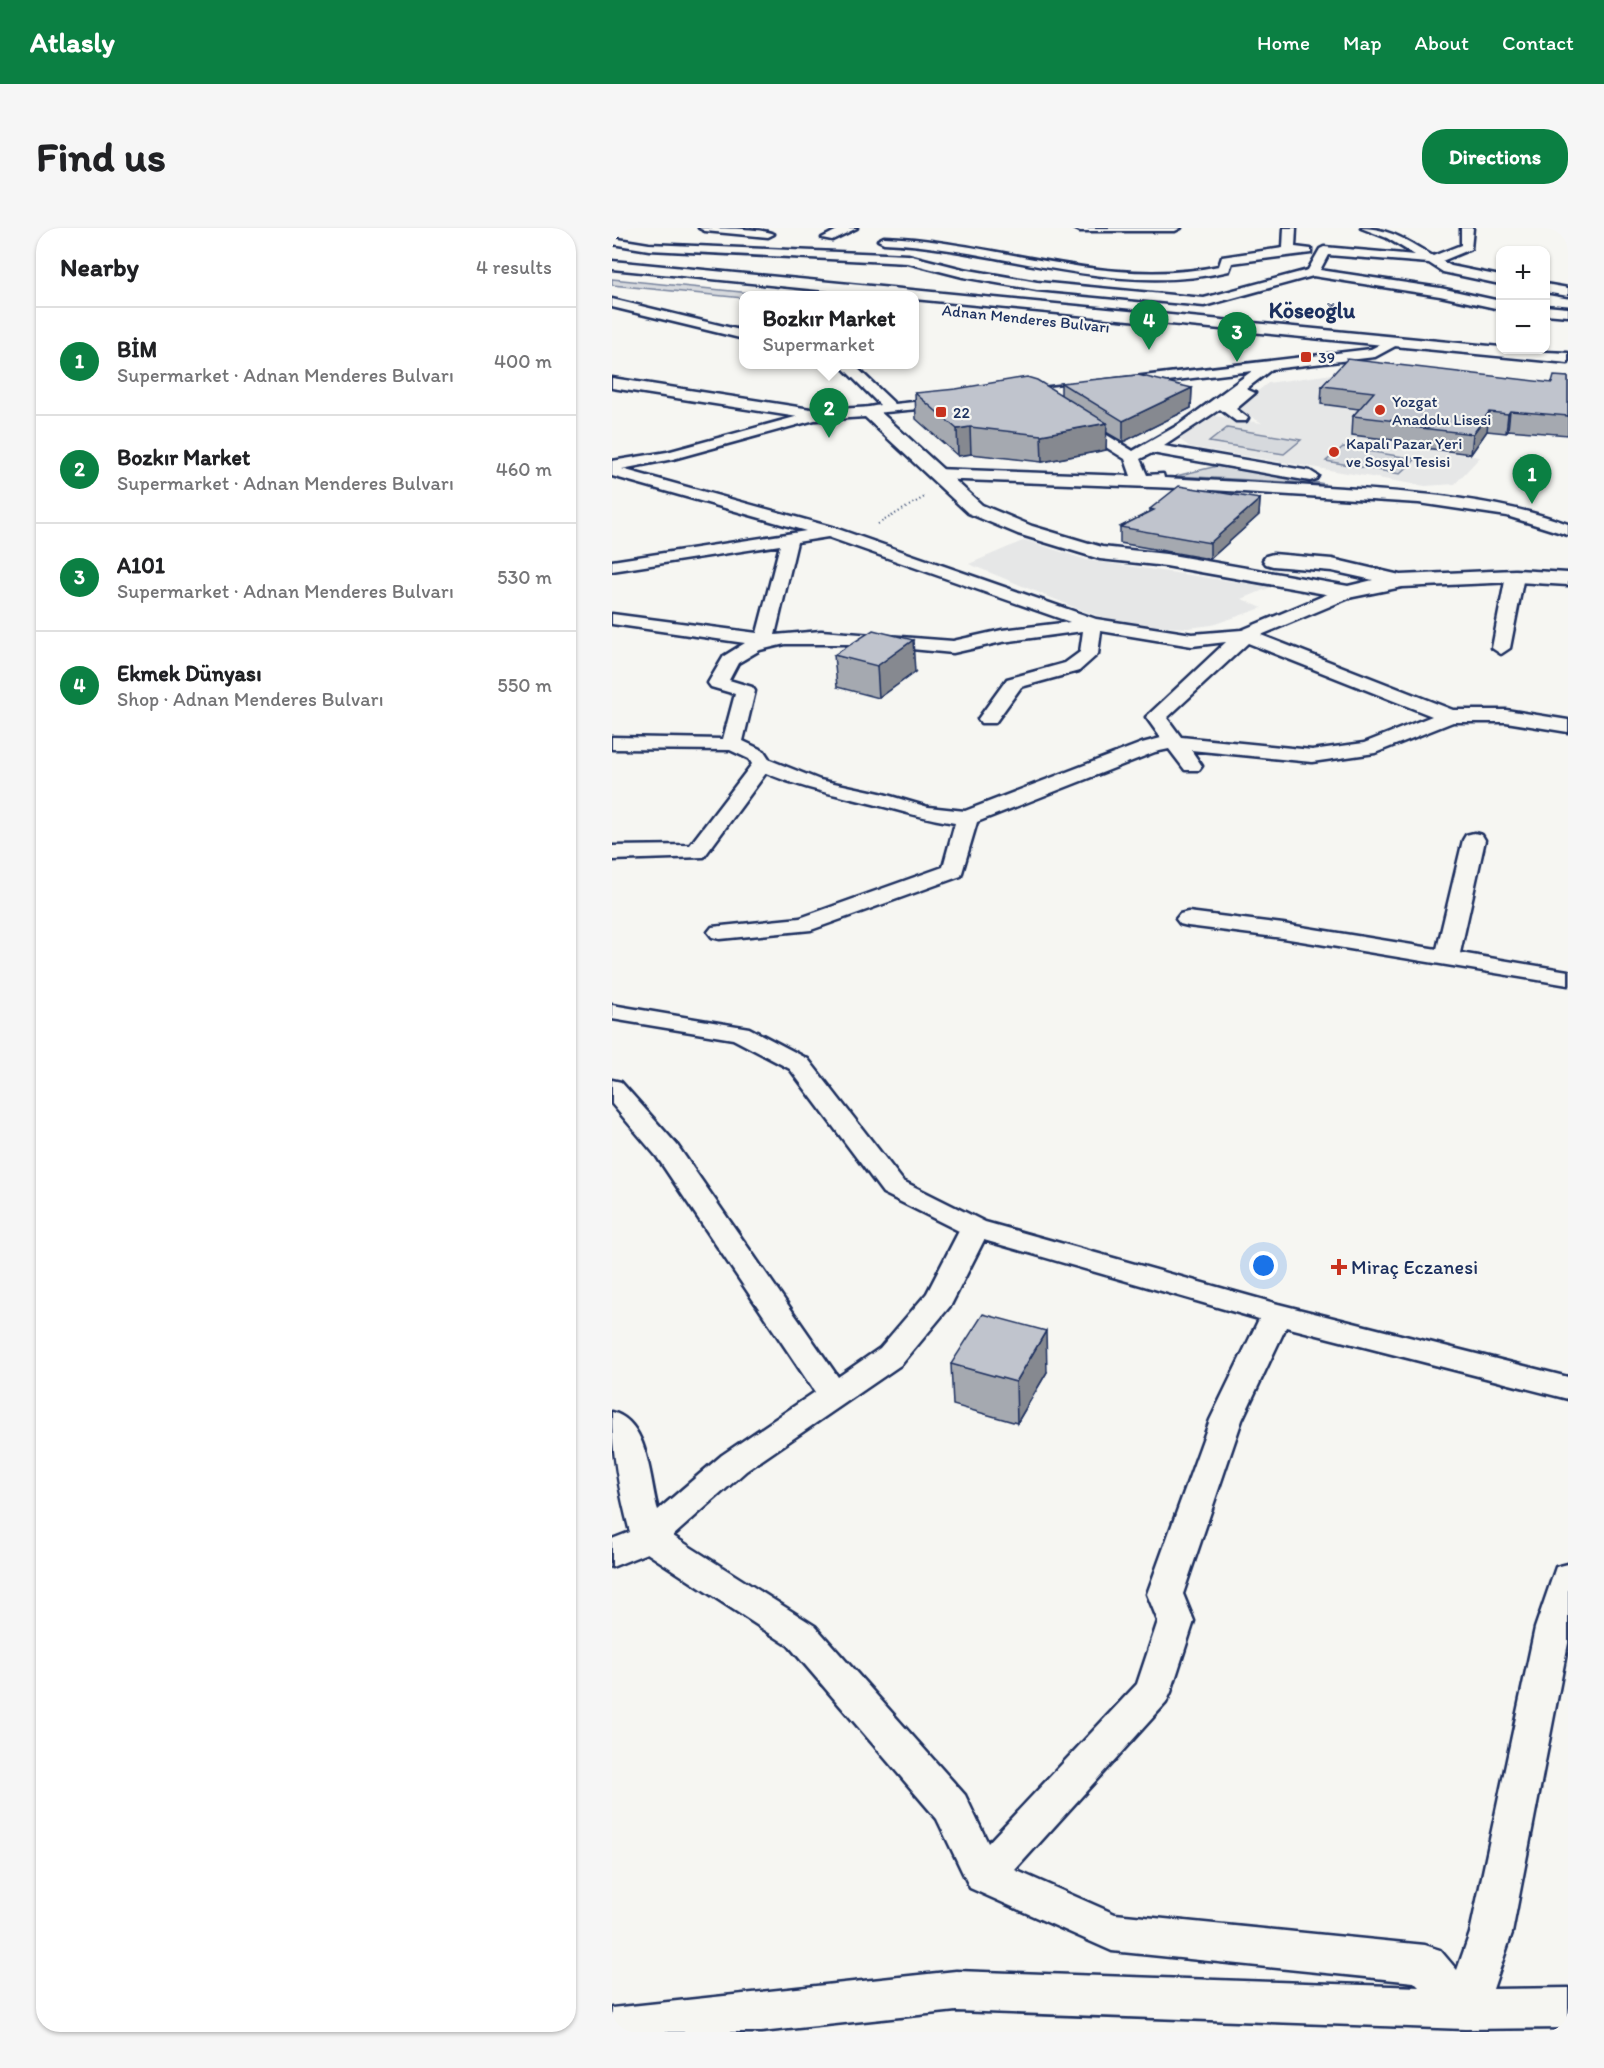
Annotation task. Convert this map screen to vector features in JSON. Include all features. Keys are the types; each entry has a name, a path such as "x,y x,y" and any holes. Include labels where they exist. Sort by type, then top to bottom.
{"main road":[{"name":"Adnan Menderes Bulvarı","path":"612,266 873,291"},
{"path":"612,276 759,291"},
{"name":"Adnan Menderes Bulvarı","path":"919,295 1568,358"},
{"name":"Adnan Menderes Bulvarı","path":"919,306 1568,371"},
{"path":"612,383 817,415 869,411 975,509 1025,530 1100,553 1166,560 1217,571 1348,592 1402,581 1515,576 1568,579"},
{"path":"1166,560 1266,559 1332,565 1402,581"}],"street":[{"path":"705,228 777,235"},
{"path":"1080,228 1175,228"},
{"path":"1289,251 1290,228"},
{"path":"1367,228 1390,236 1447,269 1496,279"},
{"path":"876,240 964,248 1093,272 1148,276 1204,274 1225,268 1226,260 1289,251 1324,251 1433,260 1467,247 1467,228"},
{"path":"692,231 727,230"},
{"path":"823,238 851,233"},
{"path":"612,241 649,247 908,259 963,273 1037,286 1204,302 1313,272 1440,292 1496,304"},
{"path":"1313,272 1324,251"},
{"path":"1550,289 1568,292"},
{"path":"612,303 739,334"},
{"path":"1550,310 1568,312"},
{"path":"996,397 1375,353 1394,341"},
{"path":"1045,477 1132,457 1151,448 1210,401 1253,378 1269,366"},
{"path":"850,369 892,409"},
{"path":"1241,418 1227,409 1256,386 1253,378"},
{"path":"1146,380 1192,388"},
{"path":"1030,393 1132,457 1141,481"},
{"path":"869,411 961,401"},
{"path":"612,466 669,456 817,415"},
{"path":"1151,448 1459,502"},
{"path":"1141,481 1215,459"},
{"path":"612,471 830,532 1093,624 1192,640 1245,636 1348,592"},
{"path":"941,478 1045,477 1196,483 1459,502 1491,505 1536,517 1568,530"},
{"path":"612,566 830,532"},
{"path":"732,744 745,691 718,683 720,675 725,663 765,640 790,538"},
{"path":"1501,648 1515,576"},
{"path":"612,619 765,640 804,637 953,647 1005,636 1093,624"},
{"path":"988,719 1014,683 1072,667 1089,654 1093,624"},
{"path":"1245,636 1450,716 1506,716 1568,726"},
{"path":"1192,766 1156,717 1245,636"},
{"path":"612,743 716,746 732,744 757,755 762,764 814,785 880,799 926,813 967,818 1149,747 1173,742 1312,756 1368,749 1450,716"},
{"path":"612,853 696,852 762,764"},
{"path":"720,932 803,925 953,871 967,818"},
{"path":"1447,959 1474,840"},
{"path":"1188,919 1283,931 1568,978"},
{"path":"612,1012 740,1033 799,1064 893,1187 975,1228 1277,1314 1568,1388"},
{"path":"612,1088 667,1150 834,1395"},
{"path":"612,1554 649,1538 734,1463 891,1356 940,1298 975,1228"},
{"path":"984,1875 1153,1692 1176,1620 1165,1594 1226,1420 1277,1314"},
{"path":"612,1423 628,1444 633,1479 649,1538 802,1636 951,1807 984,1875 1112,1932 1425,1964 1465,2009"},
{"path":"1465,2009 1491,1933 1553,1628 1568,1577"},
{"path":"612,2028 956,1991 1465,2009 1568,2008"}],"path":[{"path":"852,539 941,478"}],"shaded area":[{"path":"612,279 739,292 739,298 612,285"},
{"path":"1375,368 1520,412 1506,433 1487,431 1471,454 1435,450 1480,457 1455,484 1425,486 1190,447 1176,437 1208,415 1262,423 1236,408 1268,383"},
{"path":"1227,428 1301,440 1284,454 1209,442"},
{"path":"1343,447 1416,459 1400,474 1326,461"},
{"path":"1217,466 1325,484 1176,476"},
{"path":"1025,540 1087,560 1271,587 1242,599 1262,608 1212,625 1188,628 1149,626 1109,619 1086,612 969,564"}],"building":[{"path":"1347,359 1552,383 1554,376 1568,377 1568,416 1510,411 1508,414 1489,412 1473,434 1411,427 1414,423 1353,416 1374,392 1322,386"},
{"path":"1138,375 1192,388 1123,421 1061,383"},
{"path":"1027,377 1037,380 1107,423 1041,435 970,427 957,429 915,393 956,389"},
{"path":"1179,486 1260,499 1210,543 1120,527 1154,510 1150,509"},
{"path":"873,630 913,640 877,666 834,655"},
{"path":"983,1314 1046,1331 1016,1382 951,1364"}],"place":[{"name":"Ekmek Dünyası","path":"1149,350"},
{"name":"39","path":"1306,357"},
{"name":"A101","path":"1237,362"},
{"name":"Yozgat Anadolu Lisesi","path":"1380,410"},
{"name":"22","path":"941,412"},
{"name":"Bozkır Market","path":"829,438"},
{"name":"Kapalı Pazar Yeri ve Sosyal Tesisi","path":"1334,452"},
{"name":"BİM","path":"1532,504"},
{"name":"Miraç Eczanesi","path":"1339,1267"}],"district":[{"name":"Köseoğlu","path":"1312,310"}]}
